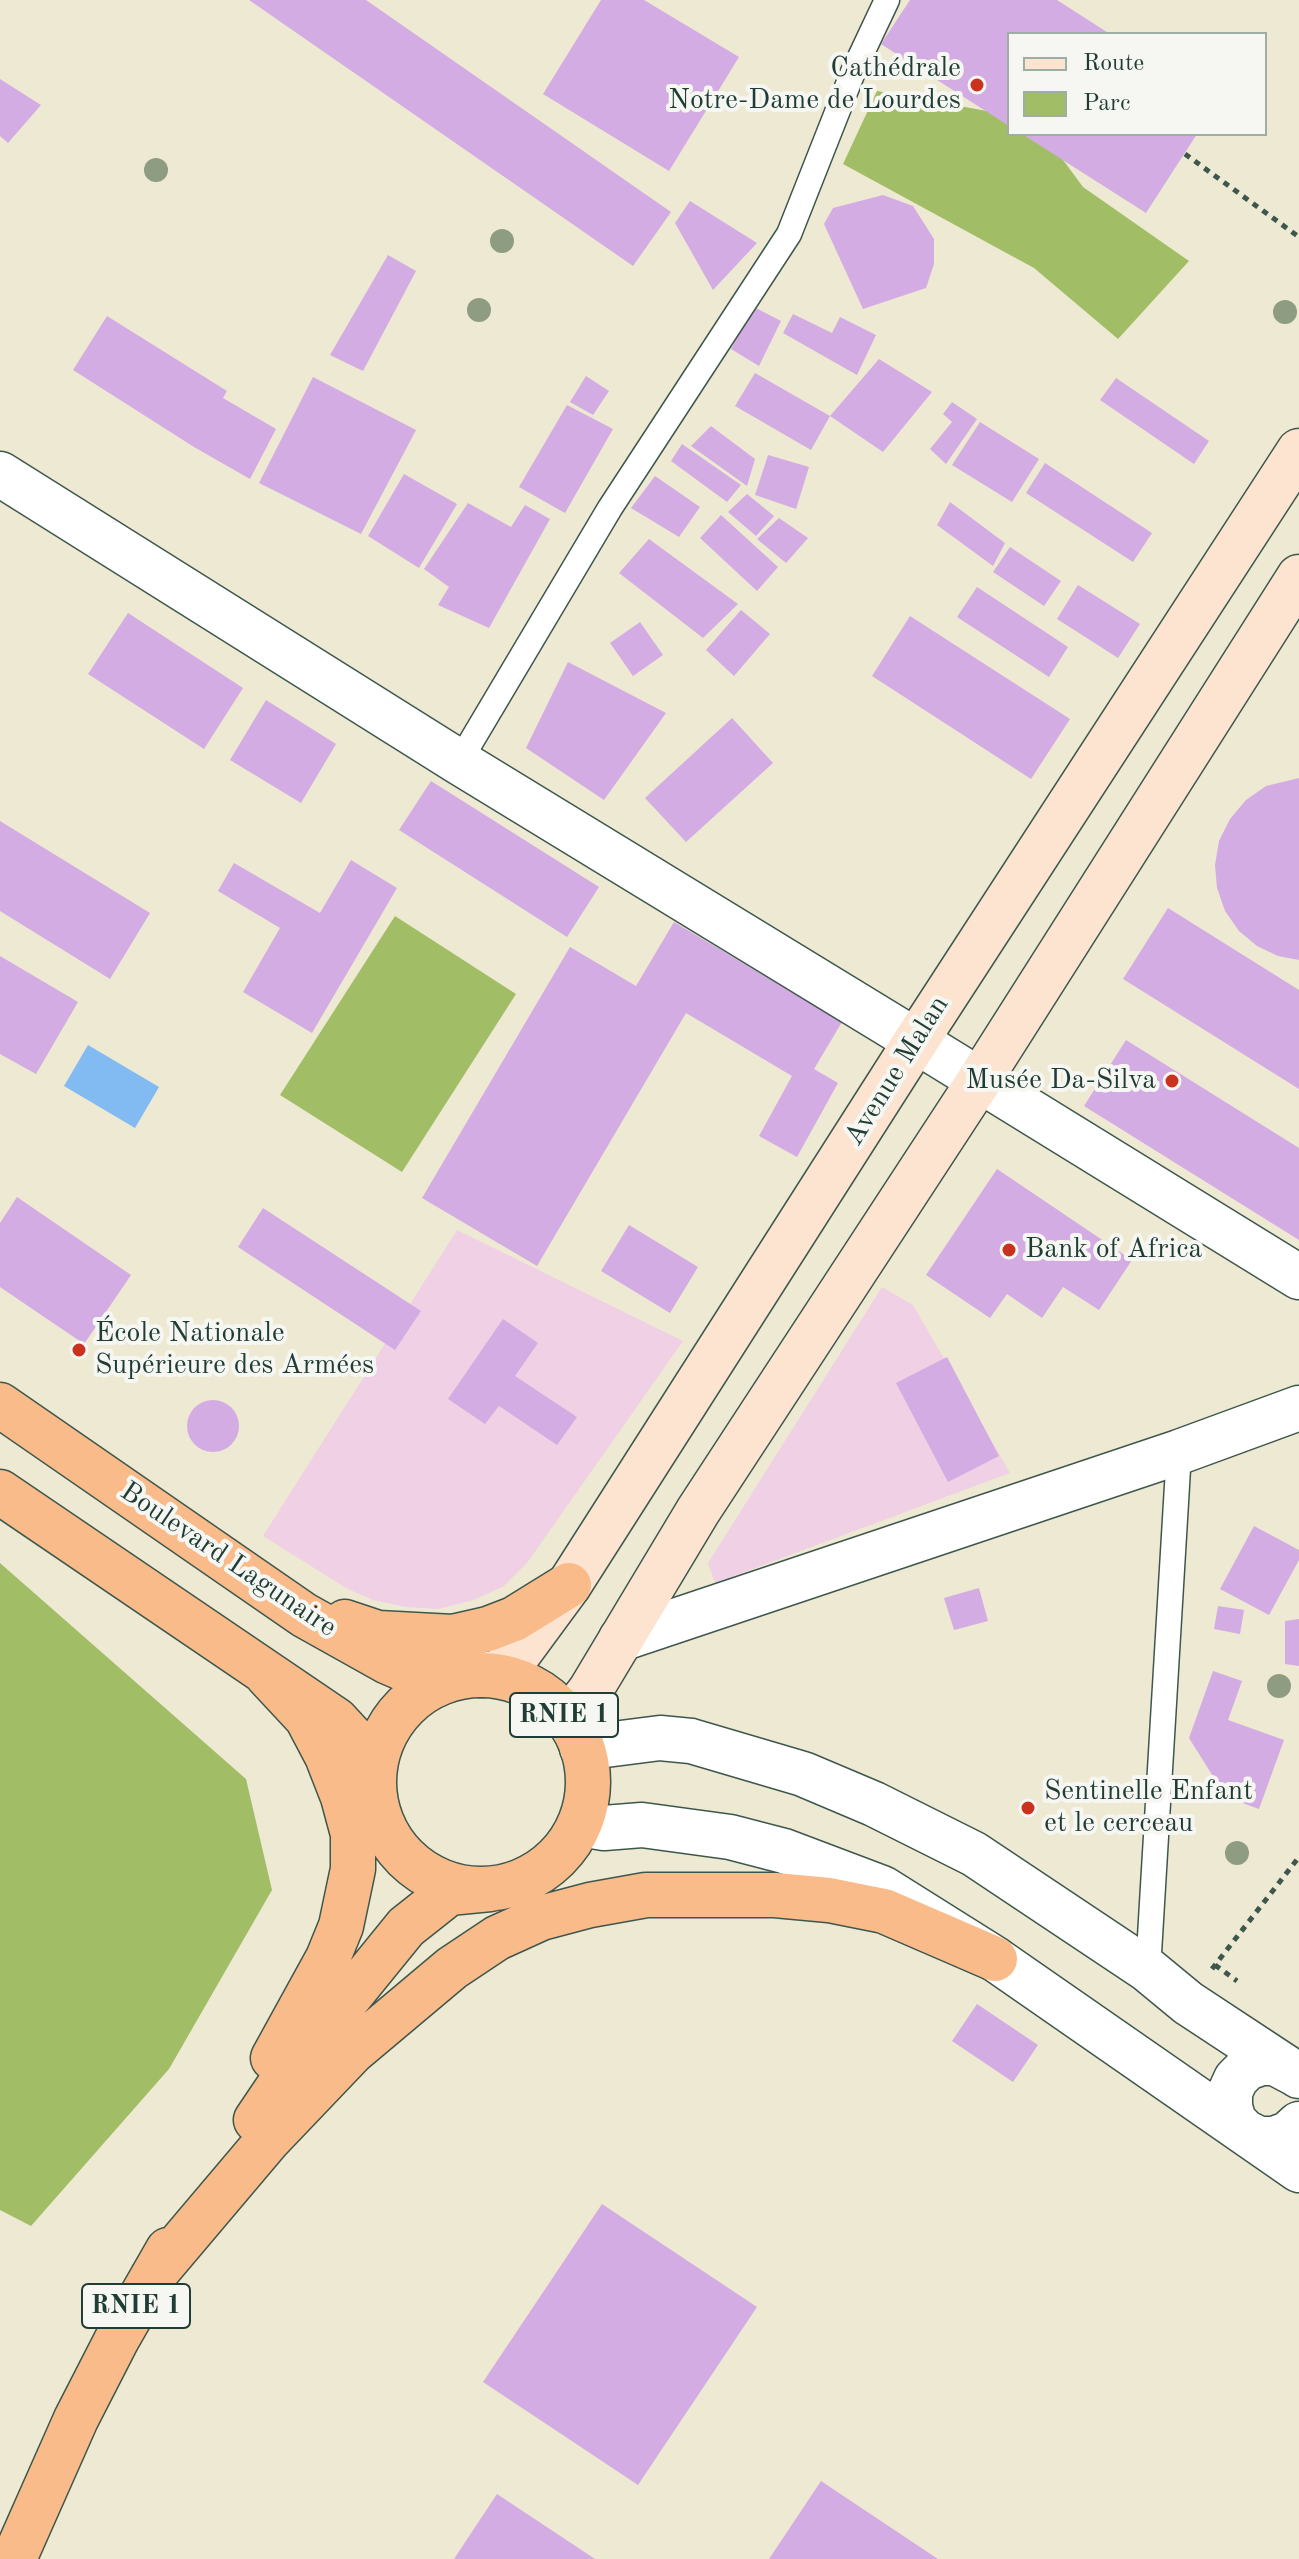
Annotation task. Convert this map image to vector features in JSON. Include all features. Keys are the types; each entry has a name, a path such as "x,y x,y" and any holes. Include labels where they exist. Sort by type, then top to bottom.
{"highway":[{"name":"Boulevard Lagunaire","path":"0,1405 304,1615 388,1662 416,1674 477,1676"},
{"name":"RNIE 1","path":"0,1492 336,1720 371,1758 388,1854 365,1926 289,2071"},
{"path":"304,1615 339,1620 378,1633 453,1637 514,1619 569,1585"},
{"path":"153,2276 328,1958 348,1899 353,1869 353,1834 343,1797 327,1756 307,1718 267,1675"},
{"name":"RNIE 1","path":"14,2559 76,2419 117,2339 153,2276 289,2071 406,1927 449,1893 490,1889 512,1885 544,1870 566,1848 580,1824 589,1786 588,1766 575,1734 550,1701 530,1687 506,1679 477,1676 432,1687 397,1716 388,1728 377,1756 377,1803 398,1850 424,1873 455,1886 490,1889"},
{"path":"153,2276 251,2159 352,2052 452,1968 497,1938 541,1918 646,1895 816,1898 884,1911 995,1959"}],"main road":[{"name":"Avenue Malan","path":"477,1676 500,1672 519,1653 569,1585 916,1041 1299,451"},
{"path":"575,1734 590,1691 698,1511 979,1081 1297,580 1241,541"},
{"path":"766,1280 824,1317"}],"street":[{"path":"0,474 459,762 1299,1277"},
{"path":"621,1639 1179,1452 1299,1408"},
{"path":"575,1734 691,1741 803,1774 931,1830 974,1854 1148,1970 1188,2003 1296,2074"},
{"path":"580,1824 604,1828 642,1825 730,1837 784,1851 882,1888 995,1959 1299,2170"},
{"path":"1296,2074 1275,2063 1261,2063 1247,2068 1236,2079 1230,2092 1230,2107 1234,2121 1245,2132 1259,2139 1274,2139 1288,2134 1299,2124"}],"lane":[{"path":"459,762 610,508 789,234 853,72 887,0"},
{"path":"1148,1970 1179,1452"}],"path":[{"path":"1185,154 1299,237"}],"shaded area":[{"path":"457,1230 683,1341 527,1563 504,1586 474,1600 438,1609 406,1607 373,1600 346,1588 263,1536"},
{"path":"882,1287 913,1305 1010,1473 715,1583 708,1563"}],"green space":[{"path":"877,91 1007,115 1007,136 1045,136 1083,187 1189,261 1118,339 1034,268 843,164"},
{"path":"395,916 516,994 402,1172 280,1095"},
{"path":"0,1563 246,1779 272,1890 169,2069 31,2226 0,2210"}],"water":[{"path":"88,1045 159,1087 135,1128 64,1086"}],"building":[{"path":"249,0 366,0 671,212 633,266"},
{"path":"601,0 644,0 739,57 669,171 543,94"},
{"name":"Cathédrale Notre-Dame de Lourdes","path":"910,0 1057,0 1107,32 1007,32 1007,125 881,44"},
{"path":"0,79 41,105 8,143 0,136"},
{"name":"Cathédrale Notre-Dame de Lourdes","path":"1025,136 1196,136 1146,213"},
{"path":"883,195 913,206 934,239 934,264 926,288 863,309 824,224 833,208"},
{"path":"690,201 757,243 713,290 675,223"},
{"path":"388,255 416,271 363,371 330,355"},
{"path":"754,307 781,321 759,366 731,349"},
{"path":"793,314 832,333 840,317 876,335 857,375 783,333"},
{"path":"107,316 227,391 223,398 276,429 250,479 73,370"},
{"path":"879,359 932,392 883,452 830,416"},
{"path":"755,373 830,416 811,450 735,406"},
{"path":"586,376 609,391 593,415 570,402"},
{"path":"313,377 416,430 361,534 259,483"},
{"path":"1116,378 1209,441 1194,464 1100,400"},
{"path":"952,402 977,419 946,464 930,449 952,422 943,414"},
{"path":"567,405 613,429 565,513 519,487"},
{"path":"980,422 1039,459 1012,502 952,465"},
{"path":"711,426 755,459 747,486 691,446"},
{"path":"682,444 741,485 727,502 671,461"},
{"path":"768,455 809,467 796,509 755,495"},
{"path":"1045,463 1152,533 1133,562 1026,493"},
{"path":"404,474 457,504 419,568 368,536"},
{"path":"655,476 700,507 679,537 631,508"},
{"path":"747,494 774,516 756,536 728,512"},
{"path":"950,502 1005,543 993,566 937,525"},
{"path":"468,503 511,527 525,505 550,519 489,628 438,605 449,587 424,569"},
{"path":"721,515 778,567 757,591 700,538"},
{"path":"779,518 808,538 786,563 757,539"},
{"path":"649,539 738,604 703,638 619,573"},
{"path":"1010,547 1061,581 1044,606 993,572"},
{"path":"1078,585 1140,624 1118,658 1057,619"},
{"path":"977,587 1068,647 1049,677 957,617"},
{"path":"741,610 770,634 734,676 706,650"},
{"path":"128,613 243,688 204,749 88,674"},
{"path":"910,616 1070,719 1031,779 872,676"},
{"path":"640,622 663,655 633,676 610,643"},
{"path":"568,662 666,713 604,800 526,748"},
{"path":"266,700 336,744 301,803 230,760"},
{"path":"732,718 773,763 686,842 645,798"},
{"path":"1299,778 1299,960 1278,956 1257,946 1239,931 1225,911 1217,888 1215,865 1219,841 1230,819 1246,800 1266,786"},
{"path":"431,781 599,887 567,937 399,830"},
{"path":"0,821 150,913 110,979 0,911"},
{"path":"351,860 397,888 312,1033 243,992 280,928 218,891 234,863 320,913"},
{"path":"1168,908 1299,990 1299,1089 1123,979"},
{"path":"674,922 842,1022 814,1069 838,1083 797,1157 759,1136 792,1076 686,1013 537,1266 422,1198 570,947 636,986"},
{"path":"0,956 78,1002 36,1074 0,1054"},
{"path":"1126,1040 1299,1148 1299,1240 1084,1106"},
{"path":"997,1169 1132,1260 1099,1310 1063,1287 1042,1318 1007,1294 990,1318 926,1275"},
{"path":"17,1197 131,1275 84,1344 0,1287 0,1223"},
{"path":"263,1208 421,1311 395,1350 238,1247"},
{"path":"629,1225 698,1267 670,1313 601,1271"},
{"path":"503,1319 538,1343 515,1376 577,1417 557,1445 499,1406 485,1424 448,1399"},
{"path":"947,1357 999,1456 948,1482 896,1383"},
{"path":"213,1400 232,1407 239,1426 232,1445 213,1452 194,1445 187,1426 194,1407"},
{"path":"1254,1526 1299,1550 1299,1560 1269,1615 1220,1589"},
{"path":"979,1588 988,1621 954,1630 944,1598"},
{"path":"1218,1606 1244,1610 1240,1634 1214,1629"},
{"path":"1299,1619 1299,1666 1285,1664 1285,1621"},
{"path":"1213,1671 1242,1681 1228,1720 1284,1740 1259,1809 1226,1797 1189,1738"},
{"path":"977,2004 1038,2045 1013,2082 952,2041"},
{"path":"602,2204 757,2307 638,2485 483,2382"},
{"path":"821,2481 938,2559 769,2559"},
{"path":"497,2494 595,2559 454,2559"}],"place":[{"name":"Cathédrale Notre-Dame de Lourdes","path":"977,85"},
{"name":"Musée Da-Silva","path":"1172,1081"},
{"name":"Bank of Africa","path":"1009,1250"},
{"name":"École Nationale Supérieure des Armées","path":"79,1350"},
{"name":"Sentinelle Enfant et le cerceau","path":"1028,1808"}]}
